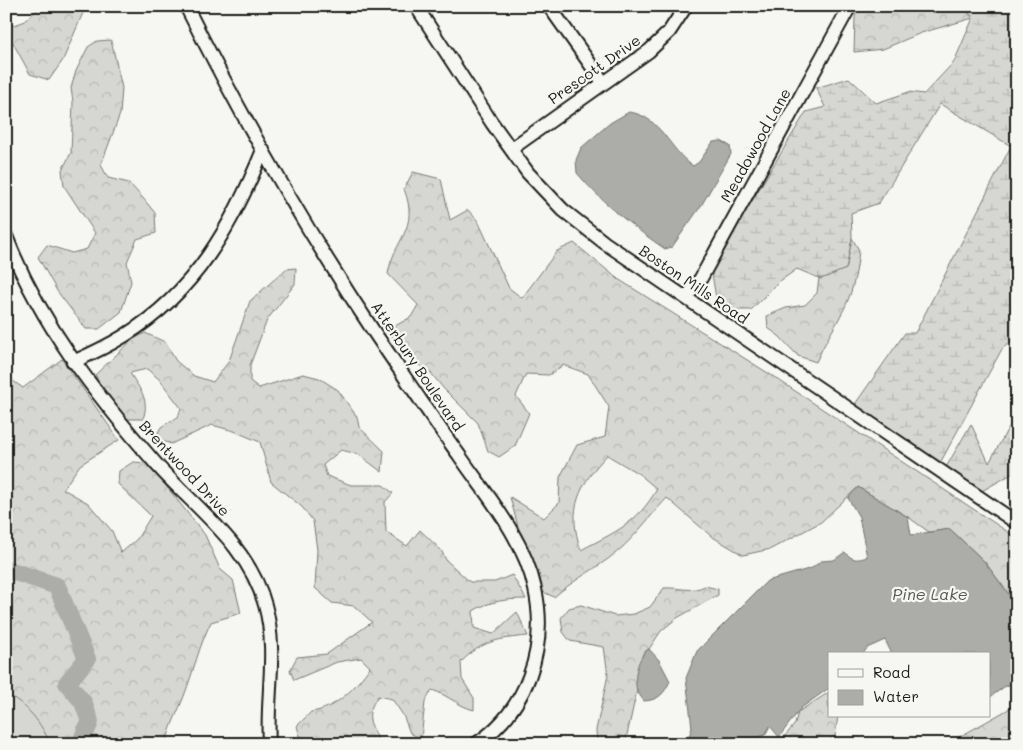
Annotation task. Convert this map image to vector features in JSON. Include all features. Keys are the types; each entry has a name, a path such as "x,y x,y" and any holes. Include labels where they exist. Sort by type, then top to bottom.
{"street":[{"name":"Atterbury Boulevard","path":"186,6 263,150 345,287 424,407 493,502 520,545 528,564 538,606 537,652 530,675 511,711 498,726 476,744"},
{"name":"Boston Mills Road","path":"416,6 492,124 533,178 572,218 1017,524"},
{"path":"549,6 603,82"},
{"name":"Prescott Drive","path":"511,149 659,42 686,6"},
{"name":"Meadowood Lane","path":"686,298 701,278 850,6"},
{"path":"74,362 125,336 146,322 166,306 191,280 228,226 244,195 263,150"},
{"name":"Brentwood Drive","path":"6,236 33,296 74,362 104,403 149,456 225,534 239,551 255,579 267,611 273,650 269,744"}],"path":[{"path":"6,727 12,744"}],"green space":[{"path":"42,6 85,8 63,60 49,80 30,74 6,30 6,28 23,22"},
{"path":"858,6 963,6 973,18 921,33 883,49 854,52 855,17"},
{"path":"963,6 1008,6 1017,10 1017,337 1002,349 939,465 853,407 905,333 915,333 1011,146 940,104 879,203 851,213 852,238 846,269 821,279 797,269 780,281 751,310 729,310 716,298 711,268 806,112 825,107 816,88 849,78 876,103 909,92 924,94 954,62 973,18"},
{"path":"111,40 122,88 120,114 101,165 108,178 129,183 155,213 156,233 137,239 127,262 131,282 121,312 99,329 86,329 57,291 38,257 47,245 72,253 87,249 95,233 64,186 62,170 71,153 73,102 71,88 76,71 88,47 97,41"},
{"path":"413,172 441,179 450,220 468,210 478,221 509,288 522,298 557,251 574,243 618,279 768,373 1017,538 1017,605 984,561 950,529 929,532 858,487 821,522 771,549 743,555 711,536 667,498 632,538 608,559 554,597 541,591 523,545 510,497 544,518 559,503 560,477 577,445 605,437 609,407 588,374 563,365 549,375 526,374 516,396 529,413 515,446 499,457 488,451 478,423 443,388 431,373 405,356 388,330 411,317 418,305 388,274 395,251 408,224 408,203 404,189","holes":["607,455 639,474 657,489 649,501 624,526 581,550 575,522 576,510 578,498 589,476"]},
{"path":"852,238 859,250 855,279 845,307 816,362 798,356 779,336 768,328 767,316 786,308 805,305 817,293 819,278 846,269"},
{"path":"296,268 295,284 267,320 250,365 250,381 259,388 303,374 319,378 338,390 357,417 359,427 384,451 382,472 358,454 341,450 323,465 327,476 351,485 383,485 393,493 385,502 386,532 407,546 420,530 441,550 446,560 470,582 495,582 512,575 526,599 498,601 473,611 474,628 493,634 517,612 528,636 508,638 484,645 461,662 462,679 474,698 474,710 432,690 425,702 421,739 410,733 403,715 392,699 378,696 373,703 370,720 380,744 322,744 300,736 297,726 311,712 329,707 345,696 370,667 361,658 337,662 294,680 290,670 297,657 327,654 372,622 354,606 332,603 315,588 317,550 313,521 302,507 271,482 260,442 234,431 212,425 171,444 155,438 161,427 178,417 181,408 159,379 147,369 130,373 145,400 145,412 143,419 123,419 102,390 95,375 132,340 145,333 165,342 176,361 194,376 213,382 229,361 250,301 286,269"},
{"path":"62,359 119,440 80,465 63,489 88,503 112,531 121,553 137,539 151,516 118,484 119,471 133,462 148,463 205,535 220,569 233,580 241,613 211,622 166,744 50,744 43,729 26,708 6,694 6,376 23,388"},
{"path":"1017,412 1017,471 980,492 945,469 971,424 989,463"},
{"path":"705,586 718,589 718,595 677,618 661,631 649,649 643,653 637,673 637,690 625,744 597,744 596,730 608,675 604,647 570,641 563,632 561,618 569,608 581,605 615,616 634,614 650,607 664,588 690,589"},
{"path":"6,624 50,744 6,744"},
{"path":"828,693 828,718 838,718 835,736 822,744 757,744 762,740 784,737 795,724 798,712"},
{"path":"1017,701 1017,744 947,744 1007,710"}],"water":[{"path":"629,112 649,120 693,166 699,162 713,142 721,141 730,146 731,154 701,206 672,247 665,249 630,223 597,195 577,173 576,160 581,148 610,123"},
{"name":"Pine Lake","path":"858,487 908,517 911,535 950,529 984,561 1017,605 1017,682 1004,687 990,697 990,652 891,652 885,640 867,648 864,652 828,652 828,689 801,708 779,737 770,726 765,735 736,744 686,744 692,728 686,678 697,651 767,581 812,568 821,561 834,560 845,552 855,559 867,557 859,517 848,498"},
{"path":"649,649 659,660 670,681 660,696 644,701 637,690 636,673 639,662"}],"waterway":[{"path":"6,569 57,586 87,659 67,683 83,702 90,722 80,744"}]}
